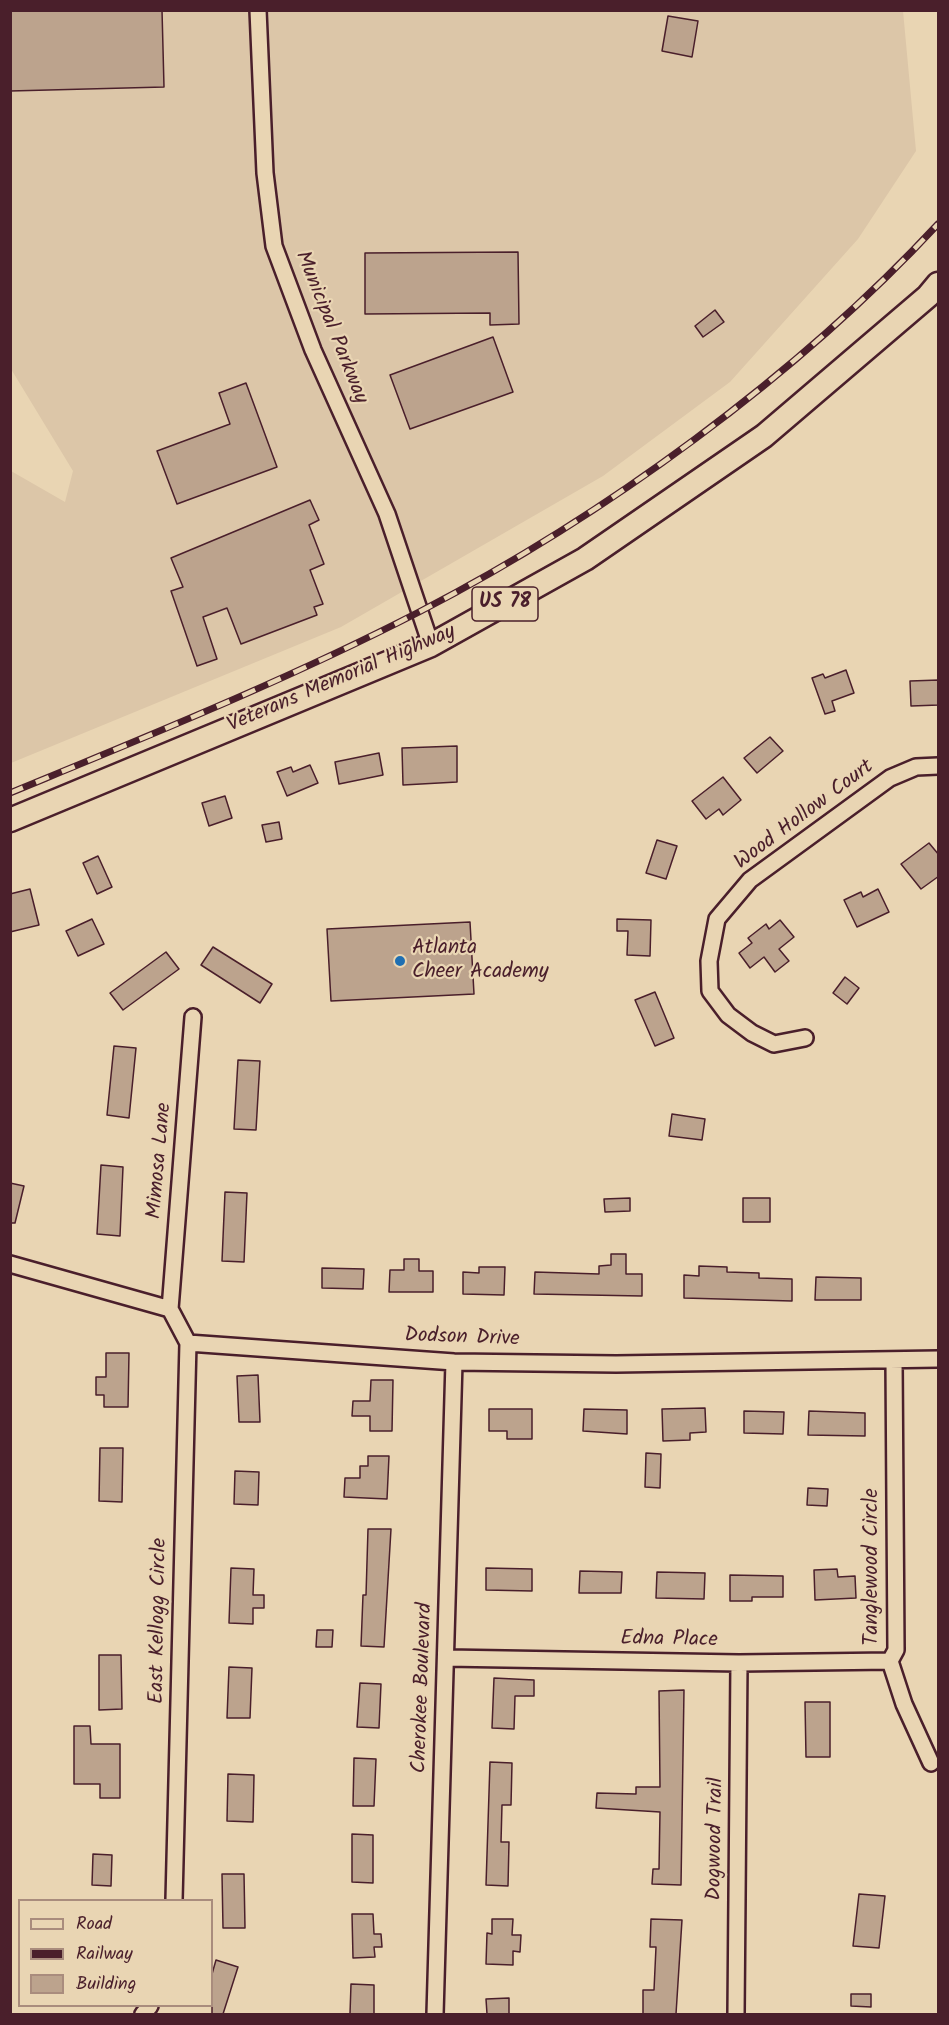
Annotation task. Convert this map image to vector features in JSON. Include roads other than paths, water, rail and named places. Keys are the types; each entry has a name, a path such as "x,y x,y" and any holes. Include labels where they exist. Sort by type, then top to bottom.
{"main road":[{"name":"Veterans Memorial Highway","path":"10,820 431,645 585,559 764,436 928,296 939,284"}],"street":[{"name":"Municipal Parkway","path":"258,10 265,173 274,246 313,350 387,514 431,645"},
{"name":"Wood Hollow Court","path":"805,1038 774,1044 752,1033 728,1015 710,991 709,961 717,919 750,880 890,778 916,767 939,766"},
{"name":"Mimosa Lane","path":"170,1309 193,1017"},
{"path":"10,1264 170,1309 188,1343"},
{"name":"Dodson Drive","path":"188,1343 454,1362 616,1364 939,1359"},
{"name":"East Kellogg Circle","path":"174,1899 188,1343"},
{"name":"Tanglewood Circle","path":"894,1360 896,1650 890,1661 904,1704 931,1763"},
{"name":"Cherokee Boulevard","path":"435,2014 454,1362"},
{"name":"Edna Place","path":"447,1658 739,1664 890,1661"},
{"name":"Dogwood Trail","path":"736,2014 739,1664"}],"railway":[{"path":"10,793 217,707 319,661 419,612 558,533 695,439 761,388 824,335 938,224"}],"place":[{"name":"Atlanta Cheer Academy","path":"400,961"}]}
